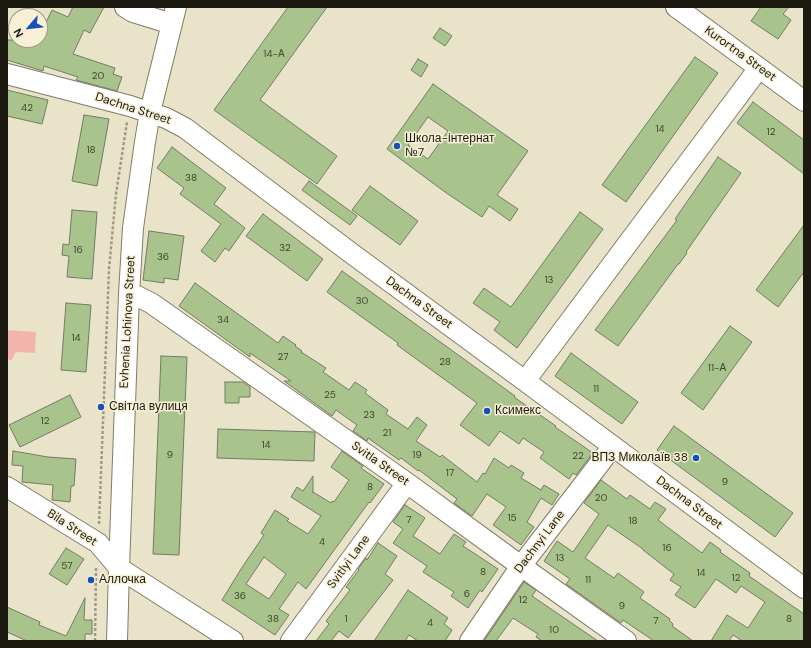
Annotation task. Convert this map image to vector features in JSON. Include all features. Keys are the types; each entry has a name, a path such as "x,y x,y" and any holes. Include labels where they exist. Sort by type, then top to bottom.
{"street":[{"path":"125,7 133,12 174,15"},
{"name":"Kurortna Street","path":"676,7 804,101"},
{"name":"Evhenia Lohinova Street","path":"117,641 129,294 133,228 150,112 174,15"},
{"path":"525,381 759,68"},
{"name":"Dachna Street","path":"7,74 150,112 185,128 345,249 804,588"},
{"name":"Svitla Street","path":"129,294 151,303 407,483 626,641"},
{"name":"Dachnyi Lane","path":"470,641 521,566 613,446"},
{"name":"Svitlyi Lane","path":"291,641 407,483"},
{"name":"Bila Street","path":"7,487 98,543 119,568 233,641"}],"path":[{"path":"95,641 96,560"}],"shaded area":[{"path":"7,330 36,332 35,353 16,352 11,361 7,358"}],"building":[{"path":"73,7 104,7 90,33 84,30 73,54 115,68 113,74 122,77 117,91 76,80 78,77 44,66 43,71 7,60 7,40 8,48 48,48 48,18 52,10 68,17"},
{"path":"288,7 327,7 260,100 337,156 317,184 214,110"},
{"path":"761,7 789,7 783,14 791,20 778,39 751,21"},
{"path":"440,28 452,36 445,46 433,38"},
{"path":"695,57 718,73 626,202 602,185"},
{"path":"418,59 428,65 421,77 411,70"},
{"path":"433,84 528,151 497,195 518,209 510,221 489,206 482,217 445,192 387,149","holes":["428,117 448,131 428,159 408,145"]},
{"path":"7,90 48,100 42,124 7,116"},
{"path":"753,102 804,140 804,174 737,123"},
{"path":"84,115 109,119 97,186 72,181"},
{"path":"172,147 226,188 214,204 245,228 229,251 225,248 215,262 201,251 221,224 180,194 184,188 157,168"},
{"path":"718,157 741,173 686,252 687,253 618,346 595,330 677,220 675,219"},
{"path":"309,181 357,216 350,225 302,190"},
{"path":"370,186 418,221 400,245 352,210"},
{"path":"72,210 97,212 92,279 67,277 69,256 62,255 63,244 69,245"},
{"path":"580,212 603,229 517,348 494,330 500,322 473,303 484,288 511,307"},
{"path":"263,214 323,259 307,281 246,236"},
{"path":"804,225 804,272 778,307 756,290"},
{"path":"149,231 184,236 178,280 164,278 164,283 143,280"},
{"path":"342,271 556,426 555,427 593,453 576,475 573,473 569,479 540,458 544,452 523,438 519,444 500,431 489,446 460,425 477,403 397,345 398,343 327,292"},
{"path":"195,283 278,343 283,336 296,345 295,346 302,351 301,352 326,368 323,372 349,390 355,382 367,390 365,393 388,410 386,414 408,429 417,417 427,425 416,441 440,457 442,455 477,482 483,473 485,474 494,458 509,468 511,465 524,473 521,478 541,490 544,485 559,494 552,505 541,498 527,522 534,527 521,545 493,525 506,507 487,494 472,516 454,503 457,499 419,470 418,471 401,458 399,460 368,438 367,441 353,431 357,425 336,410 332,416 284,381 291,381 250,353 250,357 179,306"},
{"path":"66,303 91,305 86,372 61,370"},
{"path":"730,326 752,342 703,410 681,393"},
{"path":"571,353 638,402 622,424 555,376"},
{"path":"161,356 187,357 179,555 153,554"},
{"path":"225,382 243,382 250,387 250,397 239,397 239,403 225,403"},
{"path":"70,395 81,417 20,447 9,425"},
{"path":"674,426 793,513 775,537 657,450"},
{"path":"218,429 315,432 314,461 217,458"},
{"path":"13,451 48,457 76,459 74,486 71,486 70,502 52,500 53,485 22,482 23,466 12,465"},
{"path":"342,451 363,466 361,468 384,484 370,503 369,502 306,589 298,582 279,609 289,615 275,635 222,600 264,535 261,533 275,510 289,519 287,521 308,534 321,516 291,497 297,487 303,491 313,476 313,492 331,503 332,501 334,502 349,480 331,467","holes":["264,557 286,574 269,599 246,584"]},
{"path":"601,480 627,499 630,495 650,509 655,502 666,509 658,520 702,553 710,542 721,550 720,552 750,573 749,576 804,614 804,641 740,641 741,640 733,635 729,641 711,641 727,615 748,628 765,602 741,586 736,593 716,579 695,608 675,595 681,587 670,580 674,574 643,549 608,525 585,558 614,578 618,573 644,592 640,598 670,619 669,620 673,624 672,626 693,641 654,641 623,620 621,623 566,584 570,579 544,561 557,541 573,552 599,514 584,503"},
{"path":"405,505 425,518 413,536 440,554 454,534 466,542 463,546 498,569 482,592 480,590 468,608 451,596 454,592 423,572 427,566 393,543 403,529 393,522"},
{"path":"378,543 397,556 385,574 393,580 348,638 339,631 331,641 316,641 329,624 326,621 350,590 346,587"},
{"path":"66,548 84,559 67,585 49,574"},
{"path":"524,582 536,590 532,596 598,641 542,641 536,637 538,634 513,618 496,641 484,641"},
{"path":"408,590 448,618 444,624 452,630 445,641 418,641 409,635 405,641 374,641"},
{"path":"85,598 84,620 92,620 92,634 85,634 85,641 27,641 7,632 7,607 40,622 39,625 66,636"}],"place":[{"name":"Школа-інтернат №7","path":"397,146"},
{"name":"Світла вулиця","path":"101,407"},
{"name":"Ксимекс","path":"487,411"},
{"name":"ВПЗ Миколаїв 38","path":"696,458"},
{"name":"Аллочка","path":"91,580"}]}
